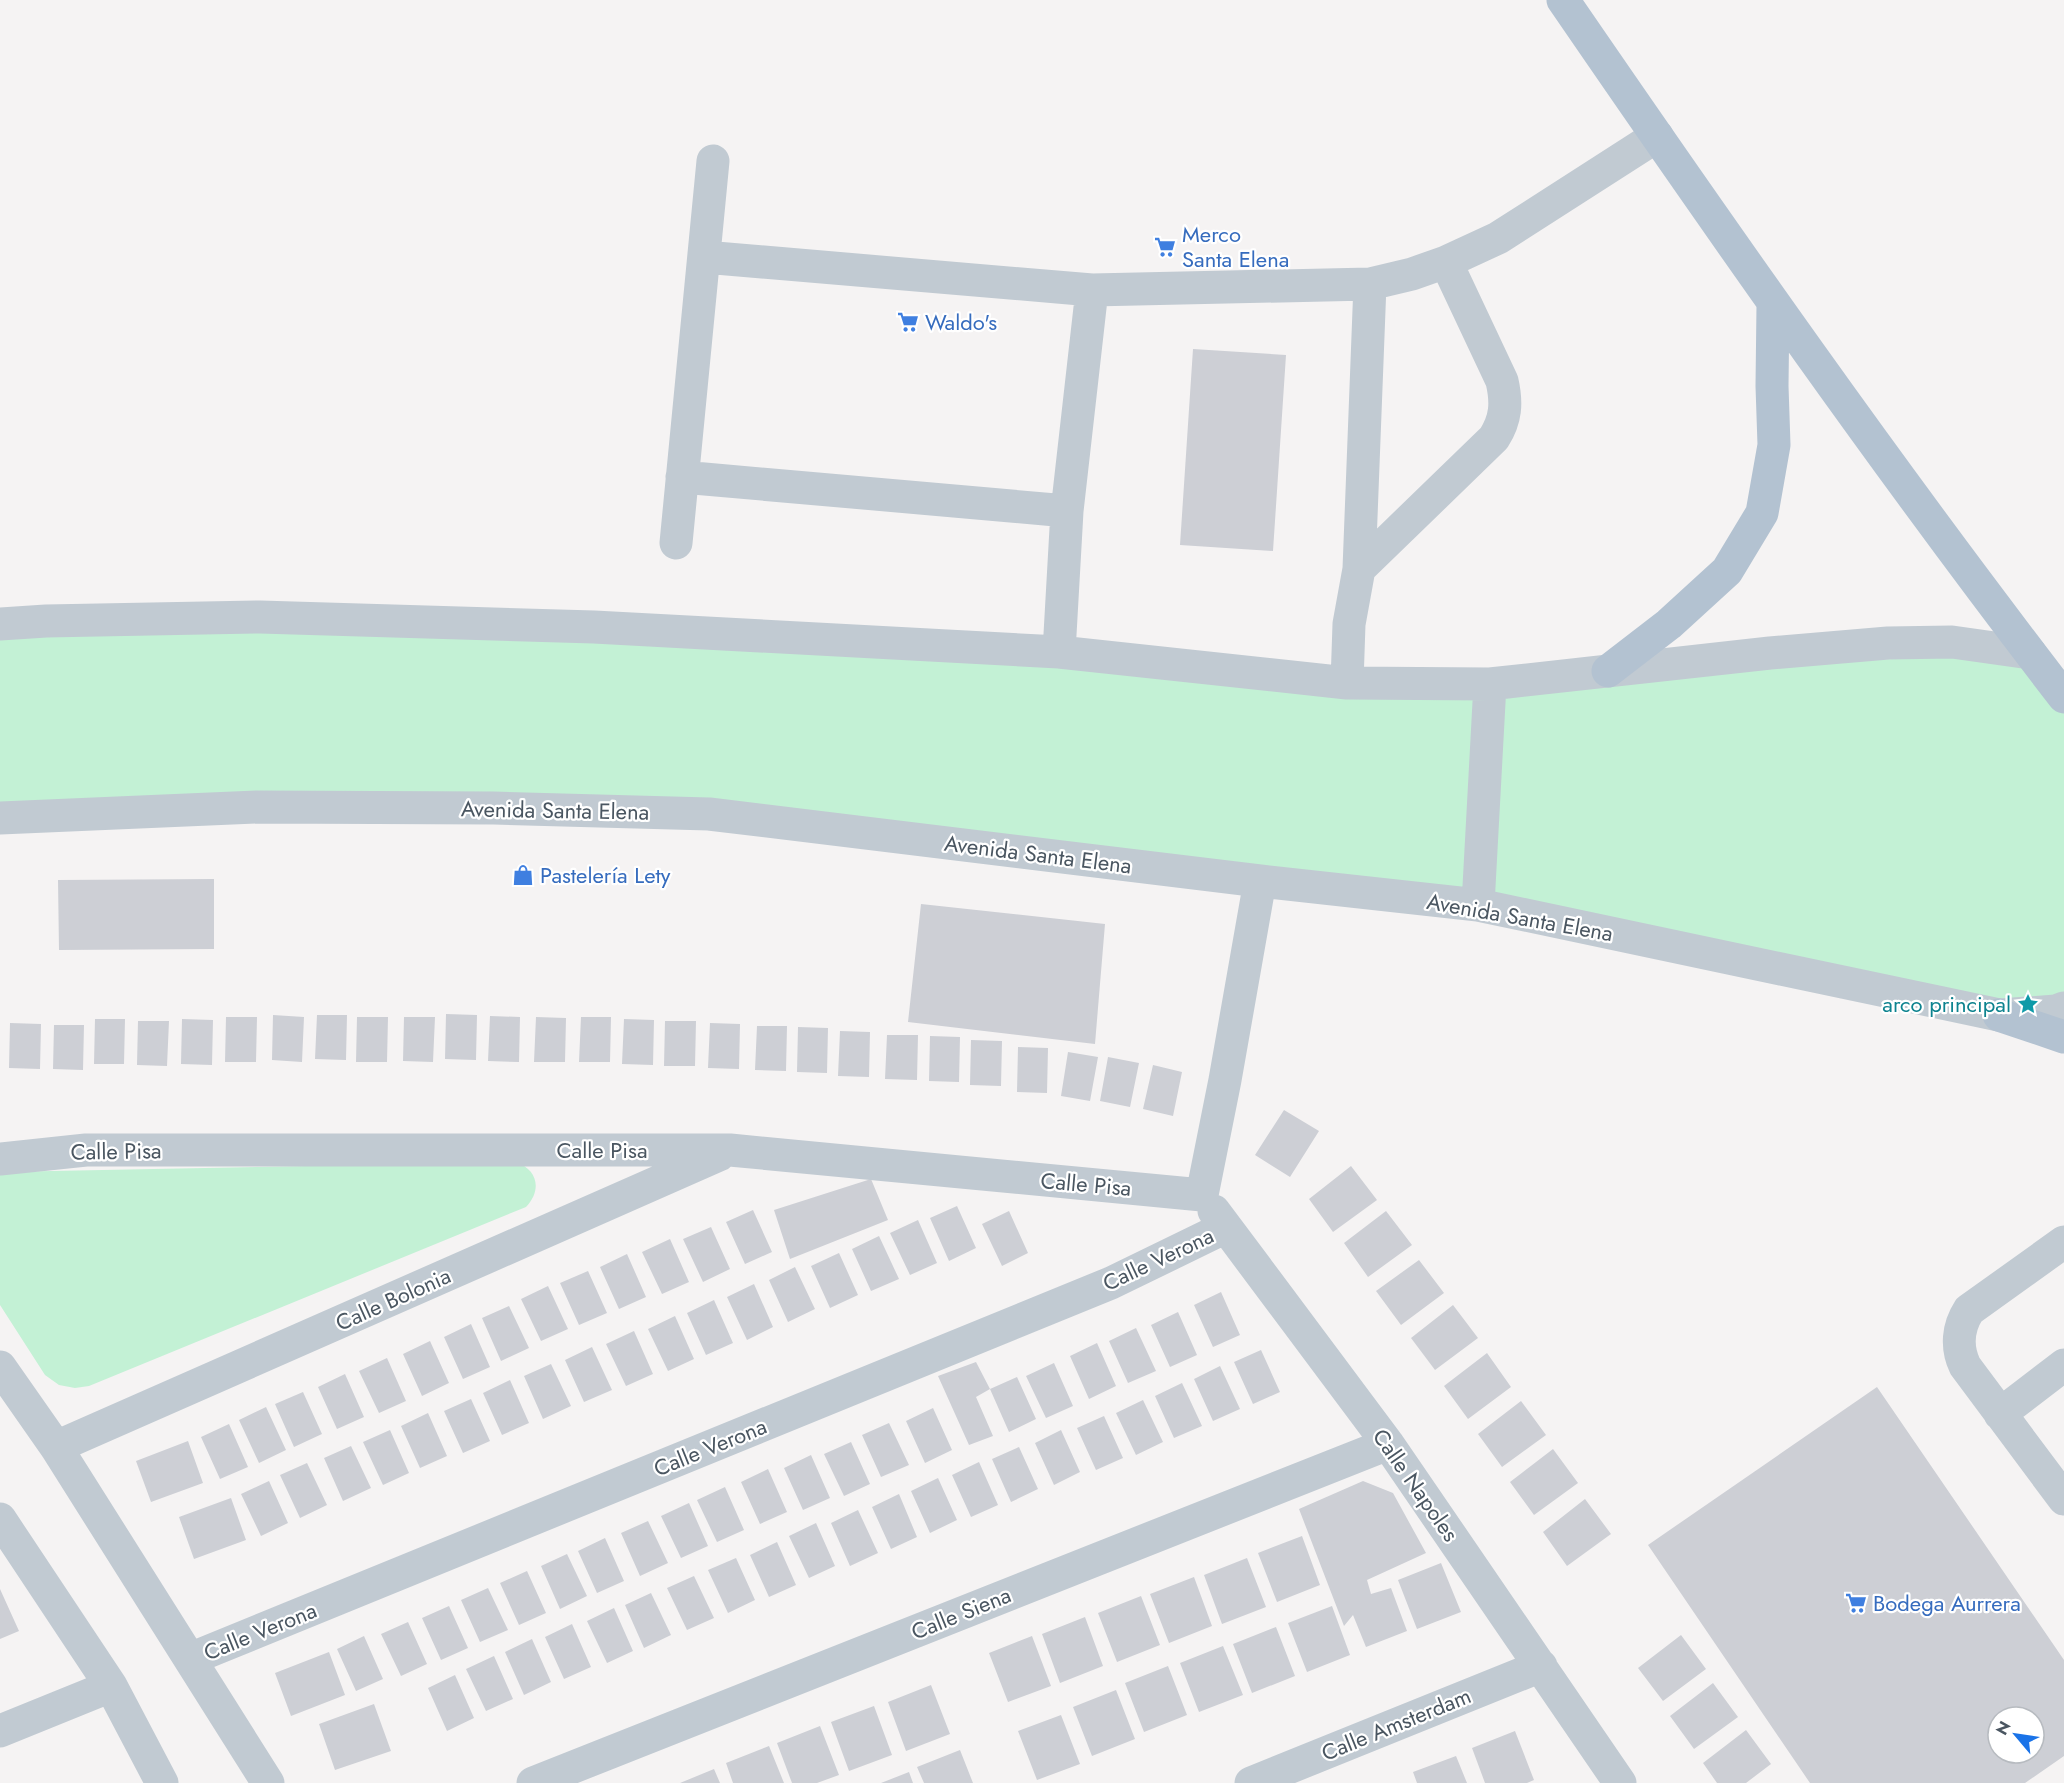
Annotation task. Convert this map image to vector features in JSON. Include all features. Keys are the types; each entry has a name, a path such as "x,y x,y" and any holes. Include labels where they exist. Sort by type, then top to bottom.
{"main road":[{"path":"1563,0 1773,305 2064,697"},
{"path":"1608,670 1669,624 1727,571 1762,513 1774,445 1773,305"},
{"path":"1999,1015 2064,1038"}],"street":[{"path":"704,257 1092,290 1370,284 1412,274 1446,262 1498,238 1657,136"},
{"path":"676,543 713,161"},
{"path":"1359,569 1494,438 1503,424 1506,396 1502,381 1446,262"},
{"path":"1347,683 1349,624 1359,569 1370,284"},
{"path":"1059,652 1067,511 1092,290"},
{"path":"682,477 1067,511"},
{"path":"0,624 260,617 594,627 1059,652 1347,683 1490,684 1608,670 1888,643 1952,642 2030,653"},
{"path":"1478,905 1490,684"},
{"name":"Avenida Santa Elena","path":"0,818 257,807 494,808 709,814 1260,882 1478,905 1999,1015 2056,1011 2064,1008"},
{"path":"1202,1195 1260,882"},
{"name":"Calle Pisa","path":"0,1159 86,1149 730,1150 1202,1195"},
{"name":"Calle Bolonia","path":"56,1447 730,1150"},
{"name":"Calle Napoles","path":"1202,1195 1388,1444 1620,1783"},
{"name":"Calle Verona","path":"190,1659 1111,1283 1226,1227"},
{"path":"2064,1242 1969,1310 1963,1320 1960,1338 1960,1357 1965,1366 2064,1499"},
{"path":"2000,1414 2064,1365"},
{"path":"0,1367 56,1447 268,1783"},
{"name":"Calle Siena","path":"533,1783 1388,1444"},
{"path":"0,1519 111,1686 162,1783"},
{"name":"Calle Amsterdam","path":"1251,1783 1541,1666"},
{"path":"0,1731 111,1686"}],"green space":[{"path":"260,617 1347,683 2030,653 2064,697 2064,1008 2056,1011 1478,905 709,814 0,818 0,624"},
{"path":"516,1162 529,1170 535,1181 534,1194 526,1207 89,1386 75,1388 59,1385 45,1375 0,1305 0,1172"}],"building":[{"path":"1193,349 1286,355 1273,551 1180,545"},
{"path":"214,879 214,949 59,950 58,880"},
{"path":"921,904 1105,924 1095,1044 908,1022"},
{"path":"446,1014 477,1015 476,1060 445,1059"},
{"path":"273,1015 304,1017 302,1062 272,1060"},
{"path":"317,1015 347,1015 346,1060 315,1059"},
{"path":"490,1016 520,1017 519,1062 488,1061"},
{"path":"226,1017 257,1017 256,1062 225,1062"},
{"path":"357,1017 388,1017 387,1062 356,1062"},
{"path":"404,1017 435,1017 433,1062 403,1061"},
{"path":"536,1017 566,1018 565,1062 534,1062"},
{"path":"581,1017 611,1017 610,1062 579,1062"},
{"path":"95,1019 125,1019 124,1064 94,1064"},
{"path":"182,1019 213,1020 212,1065 181,1064"},
{"path":"624,1019 654,1020 653,1065 622,1064"},
{"path":"138,1021 169,1021 167,1066 137,1065"},
{"path":"665,1021 696,1021 695,1066 664,1066"},
{"path":"10,1023 41,1024 40,1069 9,1068"},
{"path":"710,1023 740,1024 739,1069 708,1068"},
{"path":"54,1025 84,1025 83,1070 53,1069"},
{"path":"757,1026 787,1026 786,1071 755,1070"},
{"path":"798,1027 828,1028 827,1073 797,1072"},
{"path":"840,1031 870,1032 869,1077 838,1076"},
{"path":"887,1035 918,1035 917,1080 885,1079"},
{"path":"930,1036 960,1037 959,1082 929,1081"},
{"path":"971,1040 1002,1041 1001,1086 970,1085"},
{"path":"1018,1047 1048,1048 1047,1093 1017,1092"},
{"path":"1068,1052 1098,1057 1090,1101 1061,1096"},
{"path":"1108,1057 1139,1063 1130,1107 1100,1101"},
{"path":"1153,1065 1182,1072 1173,1116 1143,1109"},
{"path":"1284,1110 1319,1131 1290,1177 1255,1155"},
{"path":"1351,1166 1377,1200 1333,1232 1309,1199"},
{"path":"871,1179 888,1220 790,1259 774,1210"},
{"path":"957,1206 976,1248 949,1261 930,1218"},
{"path":"753,1210 772,1252 745,1264 726,1222"},
{"path":"1009,1211 1028,1253 1002,1266 982,1224"},
{"path":"1386,1211 1412,1245 1368,1277 1344,1243"},
{"path":"918,1220 937,1263 910,1275 890,1233"},
{"path":"711,1227 730,1269 703,1282 683,1239"},
{"path":"879,1236 899,1279 871,1291 852,1249"},
{"path":"670,1239 689,1282 662,1294 642,1252"},
{"path":"839,1253 858,1295 830,1308 811,1266"},
{"path":"627,1254 646,1297 619,1309 600,1267"},
{"path":"1419,1260 1444,1293 1401,1325 1376,1291"},
{"path":"795,1267 815,1309 788,1322 769,1280"},
{"path":"588,1271 607,1313 579,1325 560,1283"},
{"path":"754,1284 773,1327 747,1340 727,1297"},
{"path":"548,1286 568,1329 541,1341 521,1299"},
{"path":"1221,1292 1240,1335 1213,1347 1194,1305"},
{"path":"714,1300 733,1343 706,1355 687,1313"},
{"path":"1453,1305 1478,1338 1435,1370 1411,1338"},
{"path":"509,1306 529,1348 501,1361 482,1318"},
{"path":"1178,1312 1197,1355 1170,1367 1151,1325"},
{"path":"675,1316 694,1359 668,1371 648,1329"},
{"path":"471,1324 490,1367 463,1379 444,1337"},
{"path":"1136,1328 1156,1371 1128,1383 1109,1341"},
{"path":"634,1331 653,1374 626,1386 606,1344"},
{"path":"430,1341 449,1383 422,1396 403,1354"},
{"path":"1097,1343 1116,1386 1089,1399 1070,1356"},
{"path":"592,1347 612,1390 584,1402 565,1360"},
{"path":"1261,1350 1280,1392 1253,1404 1234,1362"},
{"path":"1487,1353 1511,1387 1468,1419 1444,1386"},
{"path":"387,1358 406,1401 379,1413 359,1371"},
{"path":"976,1362 990,1389 976,1397 993,1436 969,1445 938,1376"},
{"path":"1054,1363 1073,1406 1046,1418 1026,1376"},
{"path":"551,1364 571,1406 543,1419 524,1376"},
{"path":"1220,1366 1240,1409 1213,1421 1194,1379"},
{"path":"345,1374 364,1417 337,1429 318,1387"},
{"path":"1017,1377 1036,1419 1009,1432 990,1389"},
{"path":"510,1380 529,1423 502,1435 483,1393"},
{"path":"1182,1383 1202,1426 1174,1438 1155,1396"},
{"name":"Bodega Aurrera","path":"1877,1387 2064,1660 2064,1756 2025,1783 1810,1783 1648,1545"},
{"path":"303,1392 322,1434 294,1447 275,1404"},
{"path":"471,1399 490,1441 463,1453 444,1411"},
{"path":"1143,1400 1163,1442 1136,1455 1116,1413"},
{"path":"1521,1401 1546,1435 1502,1467 1478,1434"},
{"path":"266,1407 286,1450 259,1463 239,1420"},
{"path":"933,1408 952,1450 925,1463 906,1421"},
{"path":"428,1413 447,1456 420,1468 401,1426"},
{"path":"1104,1416 1123,1458 1096,1470 1077,1428"},
{"path":"889,1423 909,1465 881,1477 862,1435"},
{"path":"229,1424 248,1467 220,1479 201,1437"},
{"path":"390,1430 409,1473 383,1485 363,1442"},
{"path":"1061,1430 1080,1472 1054,1485 1035,1443"},
{"path":"188,1441 203,1483 151,1502 136,1461"},
{"path":"851,1442 870,1484 844,1496 824,1454"},
{"path":"351,1446 371,1488 343,1501 324,1458"},
{"path":"1019,1447 1038,1489 1011,1502 992,1459"},
{"path":"1553,1449 1578,1483 1534,1515 1510,1482"},
{"path":"811,1455 830,1498 803,1510 784,1468"},
{"path":"979,1462 998,1505 971,1517 952,1475"},
{"path":"307,1463 327,1505 300,1518 280,1475"},
{"path":"768,1469 787,1512 760,1524 741,1482"},
{"path":"938,1478 957,1520 930,1533 911,1491"},
{"path":"269,1481 288,1523 261,1536 241,1494"},
{"path":"1363,1481 1393,1493 1426,1553 1367,1580 1371,1594 1391,1588 1407,1631 1366,1647 1353,1615 1344,1626 1299,1509"},
{"path":"725,1487 744,1530 717,1542 697,1500"},
{"path":"899,1494 917,1537 891,1549 872,1507"},
{"path":"231,1498 246,1540 194,1559 179,1517"},
{"path":"1585,1499 1611,1534 1567,1566 1543,1532"},
{"path":"689,1503 708,1546 681,1558 661,1516"},
{"path":"858,1510 878,1553 850,1566 831,1523"},
{"path":"648,1521 668,1563 640,1576 621,1533"},
{"path":"816,1523 835,1566 809,1578 789,1536"},
{"path":"1302,1536 1320,1585 1277,1602 1258,1553"},
{"path":"605,1538 624,1581 597,1593 578,1551"},
{"path":"777,1542 796,1585 769,1597 750,1555"},
{"path":"567,1554 587,1596 560,1609 541,1566"},
{"path":"736,1558 755,1600 728,1613 708,1570"},
{"path":"1247,1558 1266,1607 1222,1624 1204,1575"},
{"path":"1441,1563 1461,1612 1417,1629 1398,1580"},
{"path":"527,1571 546,1613 519,1625 500,1583"},
{"path":"694,1576 714,1618 687,1630 667,1588"},
{"path":"1194,1577 1212,1626 1169,1643 1150,1594"},
{"path":"488,1588 508,1630 480,1642 461,1600"},
{"path":"0,1589 19,1631 0,1639"},
{"path":"651,1593 671,1635 644,1648 625,1605"},
{"path":"1141,1596 1160,1645 1117,1662 1098,1613"},
{"path":"449,1606 468,1648 441,1660 422,1618"},
{"path":"1332,1606 1350,1655 1307,1672 1288,1623"},
{"path":"614,1608 633,1651 607,1663 587,1621"},
{"path":"1085,1617 1103,1666 1060,1683 1042,1634"},
{"path":"408,1622 427,1664 401,1676 381,1634"},
{"path":"572,1624 591,1667 564,1679 545,1637"},
{"path":"1276,1627 1295,1676 1252,1693 1233,1644"},
{"path":"1681,1635 1706,1669 1663,1701 1638,1668"},
{"path":"364,1636 383,1679 356,1691 337,1649"},
{"path":"1032,1636 1051,1686 1008,1702 989,1653"},
{"path":"532,1639 551,1682 524,1695 505,1652"},
{"path":"1223,1646 1243,1695 1199,1712 1180,1663"},
{"path":"329,1652 345,1695 291,1716 275,1673"},
{"path":"494,1656 513,1699 486,1711 466,1669"},
{"path":"1168,1666 1187,1715 1144,1732 1125,1683"},
{"path":"455,1675 474,1718 447,1731 428,1688"},
{"path":"1713,1683 1738,1717 1694,1749 1670,1716"},
{"path":"931,1685 950,1734 906,1751 888,1702"},
{"path":"1116,1690 1135,1739 1092,1756 1073,1707"},
{"path":"374,1704 391,1751 335,1770 319,1724"},
{"path":"874,1706 892,1755 849,1771 831,1722"},
{"path":"1061,1715 1080,1764 1037,1780 1018,1731"},
{"path":"820,1726 839,1775 817,1783 792,1783 777,1743"},
{"path":"1746,1730 1771,1764 1746,1783 1717,1783 1703,1763"},
{"path":"1515,1731 1534,1780 1527,1783 1485,1783 1472,1748"},
{"path":"769,1746 784,1783 733,1783 726,1763"},
{"path":"960,1750 973,1783 924,1783 917,1767"},
{"path":"1456,1756 1467,1783 1417,1783 1413,1772"},
{"path":"714,1769 720,1783 680,1783"},
{"path":"909,1772 913,1783 881,1783"}],"place":[{"name":"Merco Santa Elena","path":"1165,247"},
{"name":"Waldo's","path":"908,322"},
{"name":"Pastelería Lety","path":"523,875"},
{"name":"arco principal","path":"2028,1004"},
{"name":"Bodega Aurrera","path":"1856,1603"}]}
